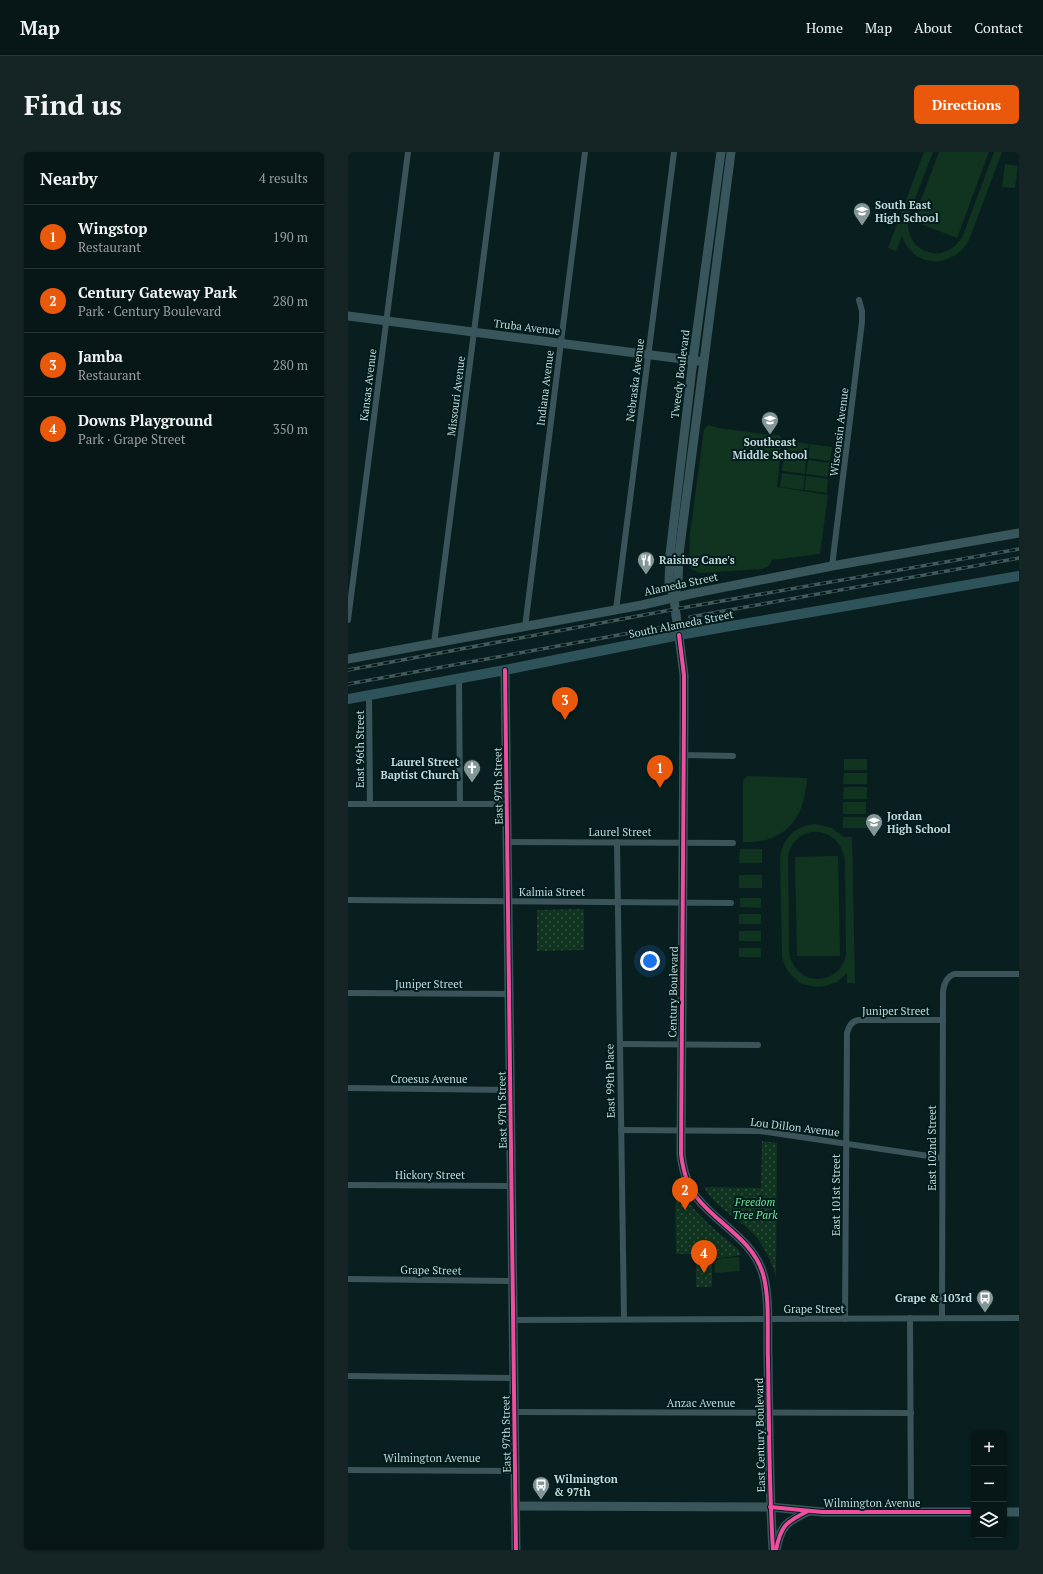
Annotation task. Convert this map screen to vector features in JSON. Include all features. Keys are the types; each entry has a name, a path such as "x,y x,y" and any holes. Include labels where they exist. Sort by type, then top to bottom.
{"main road":[{"name":"South Alameda Street","path":"348,698 505,670 678,632 1019,576"}],"street":[{"name":"Kansas Avenue","path":"348,620 408,152"},
{"name":"Missouri Avenue","path":"434,644 497,152"},
{"name":"Indiana Avenue","path":"525,626 586,152"},
{"name":"Nebraska Avenue","path":"616,610 674,152"},
{"name":"Tweedy Boulevard","path":"678,632 674,598 669,583 670,554 721,152"},
{"name":"Tweedy Boulevard","path":"674,598 678,582 679,554 731,152"},
{"name":"Wisconsin Avenue","path":"832,566 862,322 862,311 859,300"},
{"name":"Truba Avenue","path":"348,316 703,361"},
{"name":"Alameda Street","path":"348,659 616,610 832,566 1019,533"},
{"name":"Century Boulevard","path":"678,632 684,675 682,1165 690,1188 697,1198 739,1236 760,1266 765,1284 767,1319"},
{"name":"East 97th Street","path":"505,670 516,1550"},
{"path":"459,678 460,804"},
{"name":"East 96th Street","path":"370,695 370,804"},
{"path":"684,755 733,756"},
{"path":"348,804 507,804"},
{"name":"Laurel Street","path":"507,842 733,843"},
{"name":"East 99th Place","path":"616,842 624,1319"},
{"name":"Kalmia Street","path":"348,900 731,903"},
{"name":"East 102nd Street","path":"942,1318 944,984 948,978 954,974 1019,974"},
{"name":"Juniper Street","path":"348,993 509,994"},
{"name":"Juniper Street","path":"851,1023 858,1020 943,1020"},
{"name":"East 101st Street","path":"845,1319 847,1033 851,1023"},
{"path":"620,1044 758,1045"},
{"name":"Croesus Avenue","path":"348,1088 510,1090"},
{"name":"Lou Dillon Avenue","path":"621,1130 760,1131 942,1158"},
{"name":"Hickory Street","path":"348,1185 512,1186"},
{"name":"Grape Street","path":"348,1279 513,1281"},
{"path":"910,1318 911,1512"},
{"name":"Grape Street","path":"514,1320 1019,1318"},
{"name":"East Century Boulevard","path":"767,1319 772,1550"},
{"path":"348,1376 514,1378"},
{"name":"Anzac Avenue","path":"515,1412 910,1413"},
{"name":"Wilmington Avenue","path":"348,1470 515,1471"},
{"name":"Wilmington Avenue","path":"516,1506 770,1507 809,1511 971,1512"},
{"path":"776,1550 779,1538 786,1524 809,1511"},
{"path":"1007,1512 1019,1512"}],"green space":[{"path":"924,152 933,152 910,210 908,228 914,243 918,247 928,252 942,253 949,250 962,238 994,152 1002,152 969,240 958,253 951,258 943,260 927,260 919,257 912,252 902,236 896,251 888,248"},
{"path":"939,152 989,152 957,238 913,221"},
{"path":"1005,164 1018,166 1015,188 1002,187"},
{"path":"709,425 718,428 779,435 782,439 777,487 828,495 820,554 772,560 768,567 761,569 699,573 691,569 689,563 690,533 704,429"},
{"path":"787,441 809,444 807,458 785,455"},
{"path":"810,444 832,447 830,461 808,458"},
{"path":"784,457 806,460 805,474 782,471"},
{"path":"808,460 830,463 829,477 806,474"},
{"path":"782,473 805,476 803,490 780,487"},
{"path":"806,476 828,479 827,493 804,490"},
{"path":"844,759 867,759 867,770 844,770"},
{"path":"844,773 867,773 867,784 843,784"},
{"path":"747,776 807,778 802,805 797,816 782,833 771,838 758,841 743,842 743,781"},
{"path":"844,787 867,787 867,799 843,799"},
{"path":"843,802 866,802 866,814 843,814"},
{"path":"843,817 867,817 867,828 843,828"},
{"path":"815,824 832,828 844,837 852,837 855,983 847,983 847,973 837,982 825,986 819,987 800,983 787,970 782,958 781,853 790,835 808,825","holes":["811,832 818,832 834,838 841,848 845,860 846,955 841,966 834,974 826,978 816,979 807,977 798,971 792,963 789,951 788,857 793,844 802,835"]},
{"path":"740,849 762,849 762,863 739,863"},
{"path":"838,856 840,956 797,956 795,857"},
{"path":"739,875 762,875 762,888 739,888"},
{"path":"740,898 761,898 761,908 740,907"},
{"path":"584,909 584,950 537,951 537,910"},
{"path":"739,914 761,914 761,924 739,924"},
{"path":"739,931 761,931 761,941 739,941"},
{"path":"739,948 761,948 761,957 739,957"},
{"name":"Freedom Tree Park","path":"762,1141 777,1143 776,1277 773,1267 757,1238 744,1225 715,1202 704,1187 761,1188"},
{"path":"677,1179 688,1201 695,1210 703,1219 739,1250 741,1255 712,1259 712,1287 696,1287 696,1254 676,1254 675,1180"},
{"path":"739,1257 740,1271 715,1273 714,1259"}],"railway":[{"path":"348,670 676,609 1019,549"},
{"path":"690,617 1019,558"},
{"path":"348,684 663,627"}],"cycle path":[{"path":"679,635 684,675 681,1154 686,1178 694,1194 706,1208 744,1242 758,1262 763,1274 767,1294 769,1454 773,1550"},
{"path":"505,670 516,1550"},
{"path":"770,1507 822,1512 971,1512"},
{"path":"776,1550 780,1535 786,1525 794,1518 808,1511"}],"place":[{"name":"South East High School","path":"862,226"},
{"name":"Southeast Middle School","path":"770,435"},
{"name":"Raising Cane's","path":"646,575"},
{"name":"Jamba","path":"565,720"},
{"name":"Laurel Street Baptist Church","path":"472,783"},
{"name":"Wingstop","path":"660,788"},
{"name":"Jordan High School","path":"874,837"},
{"name":"Century Gateway Park","path":"685,1210"},
{"name":"Downs Playground","path":"704,1273"},
{"name":"Grape & 103rd","path":"985,1313"},
{"name":"Wilmington & 97th","path":"541,1500"}]}
